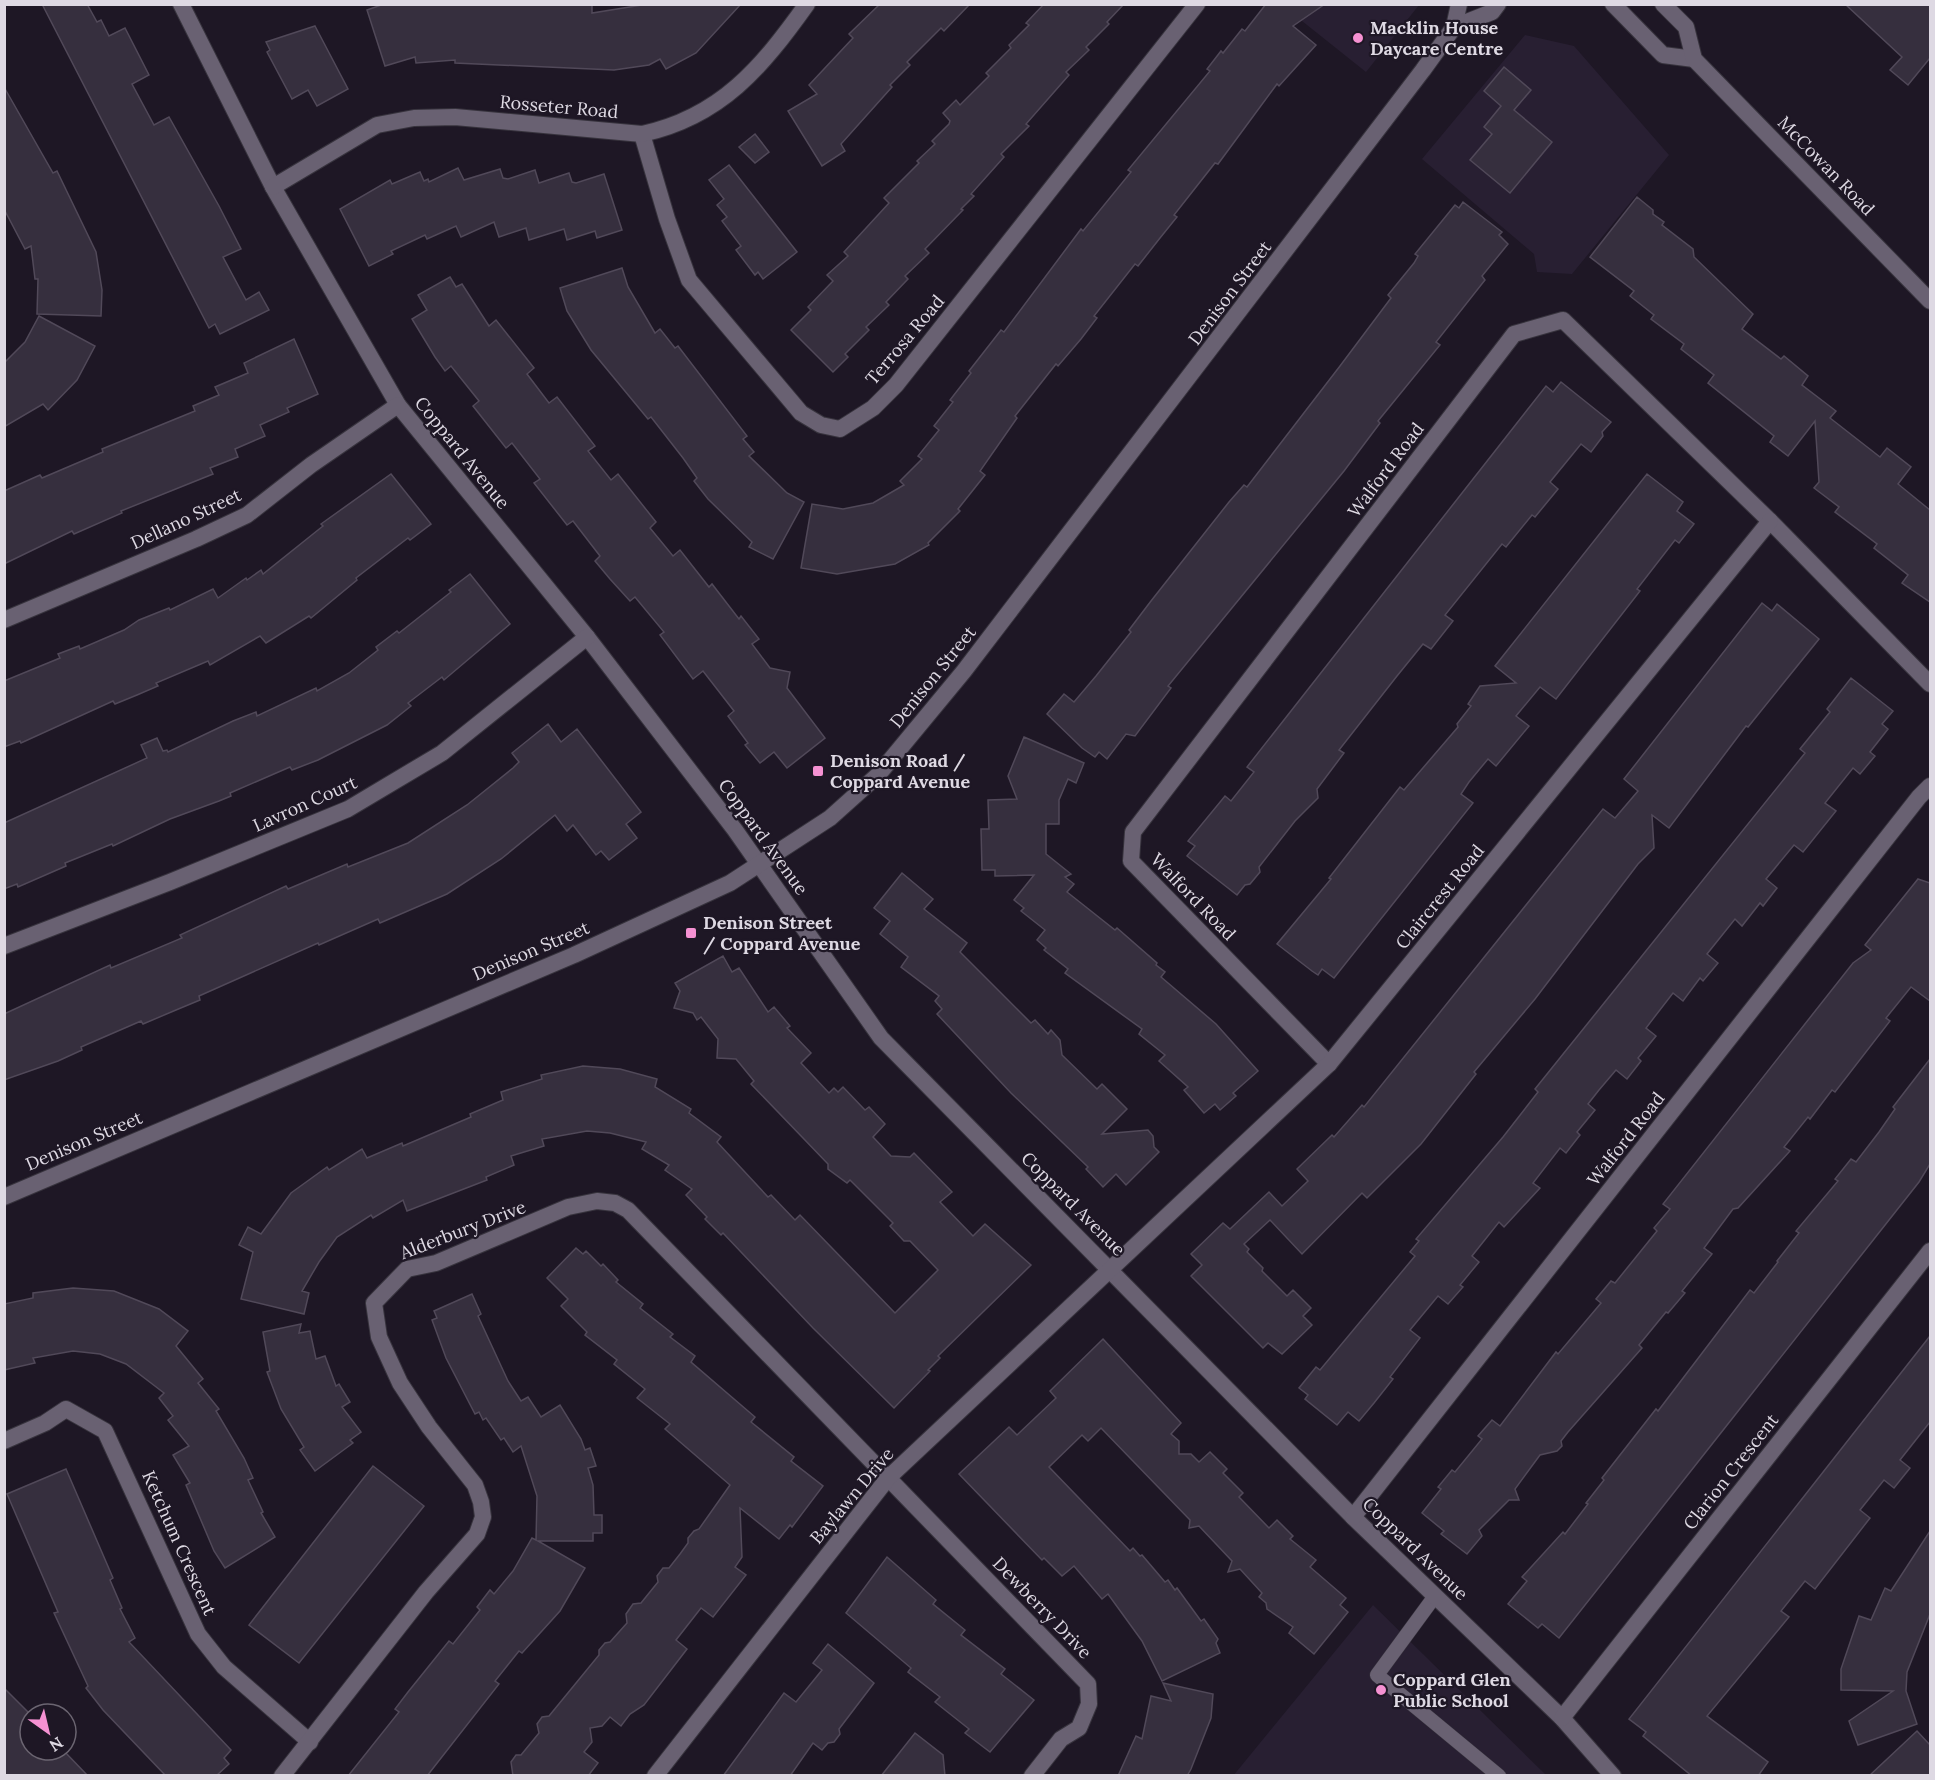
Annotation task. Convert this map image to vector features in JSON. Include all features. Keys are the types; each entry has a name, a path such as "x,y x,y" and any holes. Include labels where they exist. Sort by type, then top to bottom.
{"street":[{"name":"Coppard Avenue","path":"181,4 273,187 398,405 587,637 735,830 881,1038 1353,1517 1562,1718 1613,1776"},
{"name":"Rosseter Road","path":"273,187 377,125 414,118 455,117 642,135 671,128 732,93 775,49 807,4"},
{"name":"Terrosa Road","path":"642,135 667,219 689,280 801,413 821,425 840,429 873,408 896,385 1197,4"},
{"name":"Denison Street","path":"4,1197 286,1075 574,955 730,883 830,818 878,775 922,722 1257,290 1454,27 1459,4"},
{"path":"1454,27 1492,12 1498,4"},
{"path":"1612,4 1663,55 1694,59 1686,27 1663,4"},
{"name":"McCowan Road","path":"1694,59 1930,301"},
{"name":"Walford Road","path":"1329,1064 1131,861 1133,831 1514,334 1563,320 1770,521 1930,684"},
{"name":"Dellano Street","path":"4,620 247,515 311,465 398,405"},
{"name":"Claircrest Road","path":"1109,1269 1329,1064 1770,521"},
{"name":"Lavron Court","path":"4,946 170,882 348,809 442,753 587,637"},
{"name":"Walford Road","path":"1353,1517 1911,807 1930,786"},
{"name":"Alderbury Drive","path":"282,1776 426,1592 477,1534 483,1517 475,1485 429,1427 400,1383 379,1337 374,1303 407,1269 436,1263 568,1207 597,1201 615,1203 628,1210 888,1478"},
{"name":"Clarion Crescent","path":"1562,1718 1930,1251"},
{"name":"Baylawn Drive","path":"655,1776 888,1478 1109,1269"},
{"name":"Ketchum Crescent","path":"4,1441 45,1423 66,1409 105,1431 198,1634 224,1667 310,1742"},
{"name":"Dewberry Drive","path":"888,1478 1088,1684 1089,1704 1079,1728 1061,1739 1032,1776"}],"lane":[{"path":"1435,1596 1377,1675 1499,1776"}],"shaded area":[{"name":"Macklin House Daycare Centre","path":"1282,5 1419,5 1366,72"},
{"path":"1525,35 1574,46 1669,155 1572,274 1537,272 1534,254 1422,159"},
{"name":"Coppard Glen Public School","path":"1373,1605 1546,1775 1233,1776"}],"building":[{"path":"42,4 87,4 97,22 101,20 109,36 125,28 149,75 132,84 154,125 169,117 241,249 223,257 246,300 259,292 269,310 220,334 215,324 209,328"},
{"path":"384,4 592,4 592,13 648,4 741,4 696,53 666,69 660,59 649,65 614,70 455,63 455,60 416,63 415,57 385,66 367,10"},
{"path":"880,4 970,4 944,31 941,28 907,62 910,65 890,85 892,87 841,144 845,151 822,166 788,111 817,94 809,85 853,38 849,34"},
{"path":"1044,4 1124,4 1107,22 1109,24 1086,47 1089,50 1066,72 1069,75 1026,124 1029,126 1001,154 1004,157 971,194 974,196 961,209 963,210 925,249 929,253 905,276 908,279 886,302 889,305 866,327 869,330 845,354 848,357 833,372 791,330 811,310 808,307 833,281 827,275 848,256 844,252 889,203 884,198 935,144 932,141 950,121 943,113 956,100 960,105 989,76 986,73 1011,48 1009,45 1029,25 1026,23"},
{"path":"1266,4 1325,4 1293,26 1316,45 1279,86 1277,84 1218,164 1215,163 1174,215 1177,217 1138,266 1135,264 1094,316 1097,318 1081,339 1058,366 1056,364 1015,416 1017,418 980,471 985,475 958,509 960,511 928,543 929,545 895,564 837,574 801,568 812,504 843,509 873,503 904,485 900,481 922,459 918,456 939,430 934,426 953,402 950,400 971,373 969,371 1001,330 1004,332 1081,229 1083,231 1131,172 1128,170 1210,71 1207,69 1221,51 1223,53 1242,29 1245,31"},
{"path":"1845,4 1930,4 1930,58 1908,85 1890,70 1902,57"},
{"path":"315,26 348,89 317,106 308,90 292,99 267,52 270,50 266,42"},
{"path":"1504,67 1531,90 1514,110 1552,142 1510,193 1470,160 1492,134 1484,127 1501,106 1484,91"},
{"path":"4,87 53,173 57,171 96,252 102,290 101,316 37,314 38,279 35,279 31,246 25,249 4,209"},
{"path":"755,134 769,152 755,163 739,147"},
{"path":"729,165 797,252 763,279 758,272 755,275 736,250 741,246 722,221 727,217 717,205 724,199 709,180"},
{"path":"458,168 464,180 500,169 503,178 508,179 535,170 539,183 569,173 572,182 576,183 604,174 622,230 597,238 595,231 567,240 564,229 529,240 526,228 499,237 494,222 461,237 456,226 427,239 425,235 391,251 393,254 369,266 340,209 390,180 392,184 420,172 424,181 428,179 429,182"},
{"path":"1637,197 1664,222 1662,225 1693,249 1694,257 1753,314 1742,329 1781,359 1784,356 1808,376 1802,385 1836,411 1830,418 1880,457 1887,448 1911,467 1898,484 1930,510 1930,602 1902,583 1908,575 1874,548 1877,544 1835,512 1839,507 1814,488 1819,482 1815,421 1788,456 1770,442 1774,436 1708,383 1714,375 1681,349 1684,344 1651,319 1654,315 1630,296 1634,291 1590,257"},
{"path":"1463,202 1502,232 1499,235 1508,244 1482,276 1485,280 1436,342 1440,345 1378,421 1380,423 1344,471 1168,686 1171,688 1135,736 1126,734 1107,759 1099,752 1095,757 1082,748 1047,714 1064,694 1074,702 1096,676 1131,632 1129,630 1151,601 1229,502 1244,485 1247,487 1340,366 1391,298 1388,295 1414,263 1418,256 1415,254 1455,205 1459,208"},
{"path":"622,268 628,287 655,333 660,329 675,348 678,346 747,436 743,439 754,452 749,456 787,493 804,502 773,559 749,547 752,542 708,499 694,481 697,478 683,458 651,417 648,419 591,350 567,311 560,288"},
{"path":"450,277 456,287 462,284 489,326 496,320 534,368 527,374 549,403 557,397 595,446 588,451 611,480 618,474 656,522 650,528 673,556 680,550 709,587 712,584 739,619 741,616 759,639 752,644 770,668 790,672 787,688 825,738 787,768 774,752 760,763 745,745 748,743 728,716 734,711 703,671 693,679 660,635 664,632 635,597 630,601 610,579 595,561 600,556 573,521 567,525 534,483 540,479 512,443 506,448 473,406 479,401 451,366 445,371 435,357 412,319 427,310 418,295"},
{"path":"39,316 95,346 77,380 48,410 43,404 4,427 4,363 25,342"},
{"path":"294,339 318,394 287,408 289,412 260,425 265,436 235,449 238,457 210,468 213,474 121,511 122,513 74,534 72,531 4,564 4,491 40,475 42,478 103,452 102,449 195,411 193,406 219,395 215,387 248,373 244,363"},
{"path":"1561,382 1611,422 1602,432 1603,436 1591,452 1581,444 1550,482 1558,489 1535,517 1532,515 1506,547 1502,544 1445,615 1453,621 1431,649 1423,644 1397,676 1339,750 1344,753 1317,789 1318,798 1295,821 1259,867 1260,872 1250,884 1245,885 1237,895 1187,856 1195,846 1188,841 1225,796 1231,801 1254,772 1247,767 1546,386 1553,392"},
{"path":"391,474 431,524 410,540 408,538 356,578 357,580 311,618 309,616 266,643 260,636 210,665 208,661 156,683 158,686 137,695 115,704 113,701 21,743 20,741 4,747 4,681 60,658 58,654 79,646 80,649 124,630 139,620 169,608 170,610 213,589 218,598 261,570 263,574 323,526 321,524"},
{"path":"1647,474 1683,502 1677,511 1694,524 1679,543 1675,540 1637,589 1640,591 1556,699 1540,687 1516,716 1529,726 1496,766 1488,759 1469,782 1461,794 1473,803 1334,978 1322,969 1318,975 1277,944 1331,879 1329,878 1400,787 1404,790 1458,727 1457,724 1471,706 1468,704 1480,686 1516,683 1495,666"},
{"path":"470,574 510,624 444,680 442,677 408,703 411,706 387,725 318,760 292,770 290,767 230,793 231,796 170,819 113,846 112,844 65,863 66,866 18,887 17,884 4,889 4,823 147,758 141,745 157,738 163,751 168,752 233,721 256,712 257,716 316,688 317,691 349,673 378,650 376,647 397,631 399,633"},
{"path":"1762,603 1772,611 1777,604 1819,639 1748,727 1746,726 1669,828 1652,815 1654,848 1638,864 1535,999 1474,1072 1476,1074 1421,1144 1367,1198 1362,1193 1302,1254 1270,1220 1244,1244 1249,1249 1247,1252 1263,1268 1262,1271 1287,1296 1293,1290 1311,1308 1303,1316 1312,1325 1282,1354 1268,1343 1263,1348 1191,1276 1202,1265 1191,1254 1223,1223 1230,1229 1269,1192 1282,1206 1308,1181 1297,1169 1332,1135 1334,1137 1362,1105 1364,1107 1603,809 1615,818 1638,791 1624,779"},
{"path":"1851,678 1893,711 1882,724 1888,729 1870,752 1875,756 1860,774 1853,768 1825,803 1836,811 1803,852 1794,845 1766,879 1777,888 1763,906 1760,903 1742,926 1735,919 1707,954 1718,963 1703,981 1700,978 1683,1001 1673,993 1646,1028 1656,1036 1638,1058 1641,1061 1627,1079 1616,1070 1599,1090 1588,1104 1595,1110 1577,1132 1580,1135 1566,1153 1560,1148 1533,1183 1540,1188 1504,1227 1499,1222 1472,1256 1479,1262 1460,1285 1463,1287 1448,1304 1438,1296 1410,1330 1420,1338 1390,1377 1393,1379 1374,1403 1359,1421 1348,1412 1337,1425 1305,1399 1308,1395 1299,1388 1316,1367 1320,1370 1415,1256 1410,1252 1419,1241 1416,1239 1503,1137 1538,1092 1535,1089 1805,753 1800,749 1830,712 1827,709"},
{"path":"548,724 561,742 577,729 641,812 626,824 637,838 609,860 601,851 596,855 573,825 567,831 555,815 501,859 447,894 380,923 378,919 319,945 318,943 199,996 200,1000 143,1024 141,1021 81,1047 82,1050 58,1061 4,1080 4,1014 110,965 111,968 182,938 180,935 286,886 288,889 347,864 348,867 408,843 467,805 513,768 519,762 512,753"},
{"path":"1024,737 1084,763 1076,783 1068,779 1059,800 1059,824 1046,824 1046,854 1071,874 1065,877 1074,884 1067,892 1115,930 1117,928 1157,963 1156,965 1165,972 1161,977 1216,1024 1258,1071 1233,1093 1236,1096 1220,1110 1215,1104 1204,1113 1184,1090 1188,1087 1159,1061 1165,1055 1139,1034 1142,1029 1065,973 1068,969 1044,950 1046,948 1037,940 1045,930 1021,911 1024,908 1014,900 1034,875 995,876 995,870 982,870 981,829 989,829 988,800 1017,799 1008,776"},
{"path":"902,873 933,899 924,909 967,943 960,952 1031,1023 1035,1020 1048,1034 1051,1030 1060,1040 1062,1055 1097,1089 1102,1084 1127,1109 1102,1134 1148,1130 1153,1136 1154,1147 1159,1152 1126,1185 1116,1174 1103,1187 1086,1169 1088,1167 1011,1093 937,1014 942,1009 935,1001 939,996 901,967 908,957 880,934 890,921 874,908"},
{"path":"1918,879 1930,883 1930,1001 1911,987 1886,1018 1890,1021 1835,1092 1832,1090 1810,1119 1808,1117 1784,1147 1790,1151 1738,1208 1733,1209 1704,1248 1712,1254 1682,1291 1685,1293 1639,1345 1642,1348 1568,1432 1561,1441 1562,1446 1557,1451 1540,1455 1515,1489 1519,1500 1509,1500 1479,1530 1482,1536 1467,1554 1441,1534 1444,1531 1422,1513 1441,1489 1438,1487 1452,1470 1455,1472 1482,1439 1478,1436 1492,1420 1500,1426 1556,1352 1558,1354 1601,1303 1596,1299 1611,1281 1615,1283 1657,1231 1654,1228 1670,1209 1663,1204 1853,963 1871,950 1865,945"},
{"path":"723,956 732,972 739,968 768,1012 774,1007 790,1026 787,1028 811,1053 801,1063 829,1093 834,1088 838,1092 843,1087 865,1110 869,1107 885,1124 873,1137 891,1156 910,1157 914,1153 952,1192 940,1202 973,1236 985,1224 1031,1265 938,1356 940,1358 928,1370 930,1371 894,1408 813,1328 723,1233 721,1235 705,1219 707,1217 686,1195 692,1189 665,1170 669,1165 642,1149 646,1142 610,1133 587,1131 542,1139 544,1146 511,1156 514,1165 486,1177 487,1180 407,1211 403,1200 373,1218 371,1215 337,1237 319,1262 302,1291 309,1293 304,1314 241,1299 253,1252 239,1245 248,1227 261,1234 291,1193 327,1167 329,1170 362,1149 367,1158 402,1143 403,1146 471,1117 470,1114 503,1100 501,1092 542,1079 541,1075 583,1066 620,1069 657,1079 655,1087 691,1109 689,1113 721,1137 717,1142 768,1197 771,1195 795,1220 800,1215 895,1313 938,1270 910,1241 904,1241 890,1226 893,1223 850,1180 847,1183 828,1169 828,1164 751,1084 754,1081 736,1059 717,1058 718,1039 701,1017 697,1020 693,1013 674,1008 680,991 675,983"},
{"path":"1930,1059 1930,1164 1919,1182 1559,1638 1542,1624 1538,1628 1508,1604 1527,1581 1522,1577 1563,1532 1565,1534 1604,1480 1602,1478 1656,1409 1658,1411 1750,1290 1754,1293 1799,1233 1796,1231 1838,1181 1835,1179 1851,1159 1856,1162 1895,1109 1893,1107"},
{"path":"576,1248 583,1254 586,1251 601,1266 603,1264 618,1280 616,1282 643,1304 640,1308 673,1334 670,1337 695,1356 691,1362 755,1417 751,1422 794,1457 791,1461 823,1486 792,1527 790,1525 779,1539 740,1508 742,1557 735,1567 746,1575 713,1617 701,1608 676,1640 687,1649 644,1705 630,1714 621,1726 610,1717 602,1726 590,1728 592,1742 584,1752 598,1763 588,1776 513,1776 511,1762 516,1755 521,1755 539,1733 537,1724 542,1717 549,1716 599,1655 599,1650 605,1643 610,1642 627,1623 626,1614 633,1604 641,1603 658,1582 657,1576 663,1568 669,1568 688,1543 688,1538 699,1529 730,1485 665,1429 670,1424 637,1398 645,1389 614,1364 617,1360 585,1335 587,1332 561,1306 568,1299 547,1278"},
{"path":"73,1288 114,1291 159,1309 188,1331 176,1346 203,1379 198,1383 219,1409 216,1411 244,1458 253,1478 248,1480 263,1512 261,1513 275,1537 225,1568 214,1551 186,1485 190,1483 173,1455 189,1446 168,1420 173,1416 159,1398 164,1393 126,1364 100,1354 73,1351 33,1358 35,1363 4,1370 4,1304 33,1298 33,1293"},
{"path":"472,1294 481,1314 478,1316 508,1381 521,1401 528,1397 541,1417 560,1405 581,1439 585,1450 590,1448 596,1466 588,1468 593,1485 594,1515 602,1515 602,1533 593,1533 593,1541 538,1541 585,1568 560,1611 522,1653 519,1651 495,1681 499,1684 427,1776 348,1776 399,1712 395,1709 408,1692 449,1641 453,1644 480,1610 477,1607 490,1590 494,1594 513,1571 532,1538 536,1540 537,1496 521,1446 513,1452 504,1438 501,1440 486,1418 483,1420 479,1412 475,1414 446,1358 432,1320 437,1318 434,1311"},
{"path":"301,1324 299,1333 310,1331 316,1359 325,1356 336,1386 339,1384 350,1402 342,1407 361,1432 350,1440 353,1443 315,1471 300,1450 304,1447 281,1409 267,1372 270,1371 263,1332"},
{"path":"1930,1336 1930,1422 1900,1460 1910,1468 1894,1488 1884,1480 1860,1510 1870,1518 1815,1589 1805,1581 1781,1611 1789,1617 1707,1716 1768,1762 1758,1776 1692,1776 1643,1736 1646,1732 1629,1719"},
{"path":"1103,1339 1181,1423 1171,1434 1179,1441 1179,1454 1191,1454 1199,1462 1210,1452 1227,1469 1223,1473 1243,1493 1239,1497 1269,1528 1277,1520 1293,1536 1290,1539 1316,1560 1310,1567 1346,1598 1340,1605 1348,1612 1314,1654 1289,1633 1293,1627 1267,1609 1266,1603 1259,1597 1262,1593 1240,1569 1228,1572 1232,1561 1199,1526 1189,1528 1190,1520 1101,1428 1088,1441 1082,1435 1049,1467 1130,1551 1133,1548 1140,1556 1142,1555 1165,1582 1168,1580 1175,1590 1177,1588 1201,1621 1204,1619 1218,1639 1216,1643 1220,1653 1162,1681 1142,1641 1108,1594 1102,1599 1074,1566 1062,1576 1044,1558 1042,1560 959,1474 1009,1427 1017,1435 1056,1398 1050,1391"},
{"path":"373,1466 424,1506 299,1663 249,1625"},
{"path":"66,1469 113,1578 110,1580 122,1608 120,1609 135,1638 129,1642 231,1750 224,1758 229,1764 216,1776 166,1776 103,1710 86,1688 88,1686 54,1613 58,1612 7,1494"},
{"path":"1930,1531 1930,1614 1907,1672 1906,1691 1917,1724 1858,1745 1849,1721 1893,1691 1841,1690 1841,1669 1859,1616 1871,1620 1885,1588 1891,1591"},
{"path":"887,1557 936,1600 933,1604 965,1630 961,1635 1005,1669 1001,1674 1034,1700 990,1752 965,1733 969,1729 935,1702 940,1697 908,1672 911,1668 846,1613"},
{"path":"828,1644 874,1683 839,1729 840,1734 834,1742 828,1743 822,1750 813,1743 790,1776 723,1776 784,1693 796,1702 822,1670 813,1663"},
{"path":"1163,1683 1213,1694 1211,1718 1191,1769 1187,1776 1118,1776 1136,1736 1142,1739 1151,1696 1171,1701"},
{"path":"4,1688 18,1702 18,1762 75,1762 88,1776 4,1776"},
{"path":"1917,1731 1930,1745 1930,1776 1869,1776"},
{"path":"915,1733 943,1755 945,1776 881,1776"}],"place":[{"name":"Macklin House Daycare Centre","path":"1358,38"},
{"name":"Denison Road / Coppard Avenue","path":"818,771"},
{"name":"Denison Street / Coppard Avenue","path":"691,933"},
{"name":"Coppard Glen Public School","path":"1381,1690"}]}
